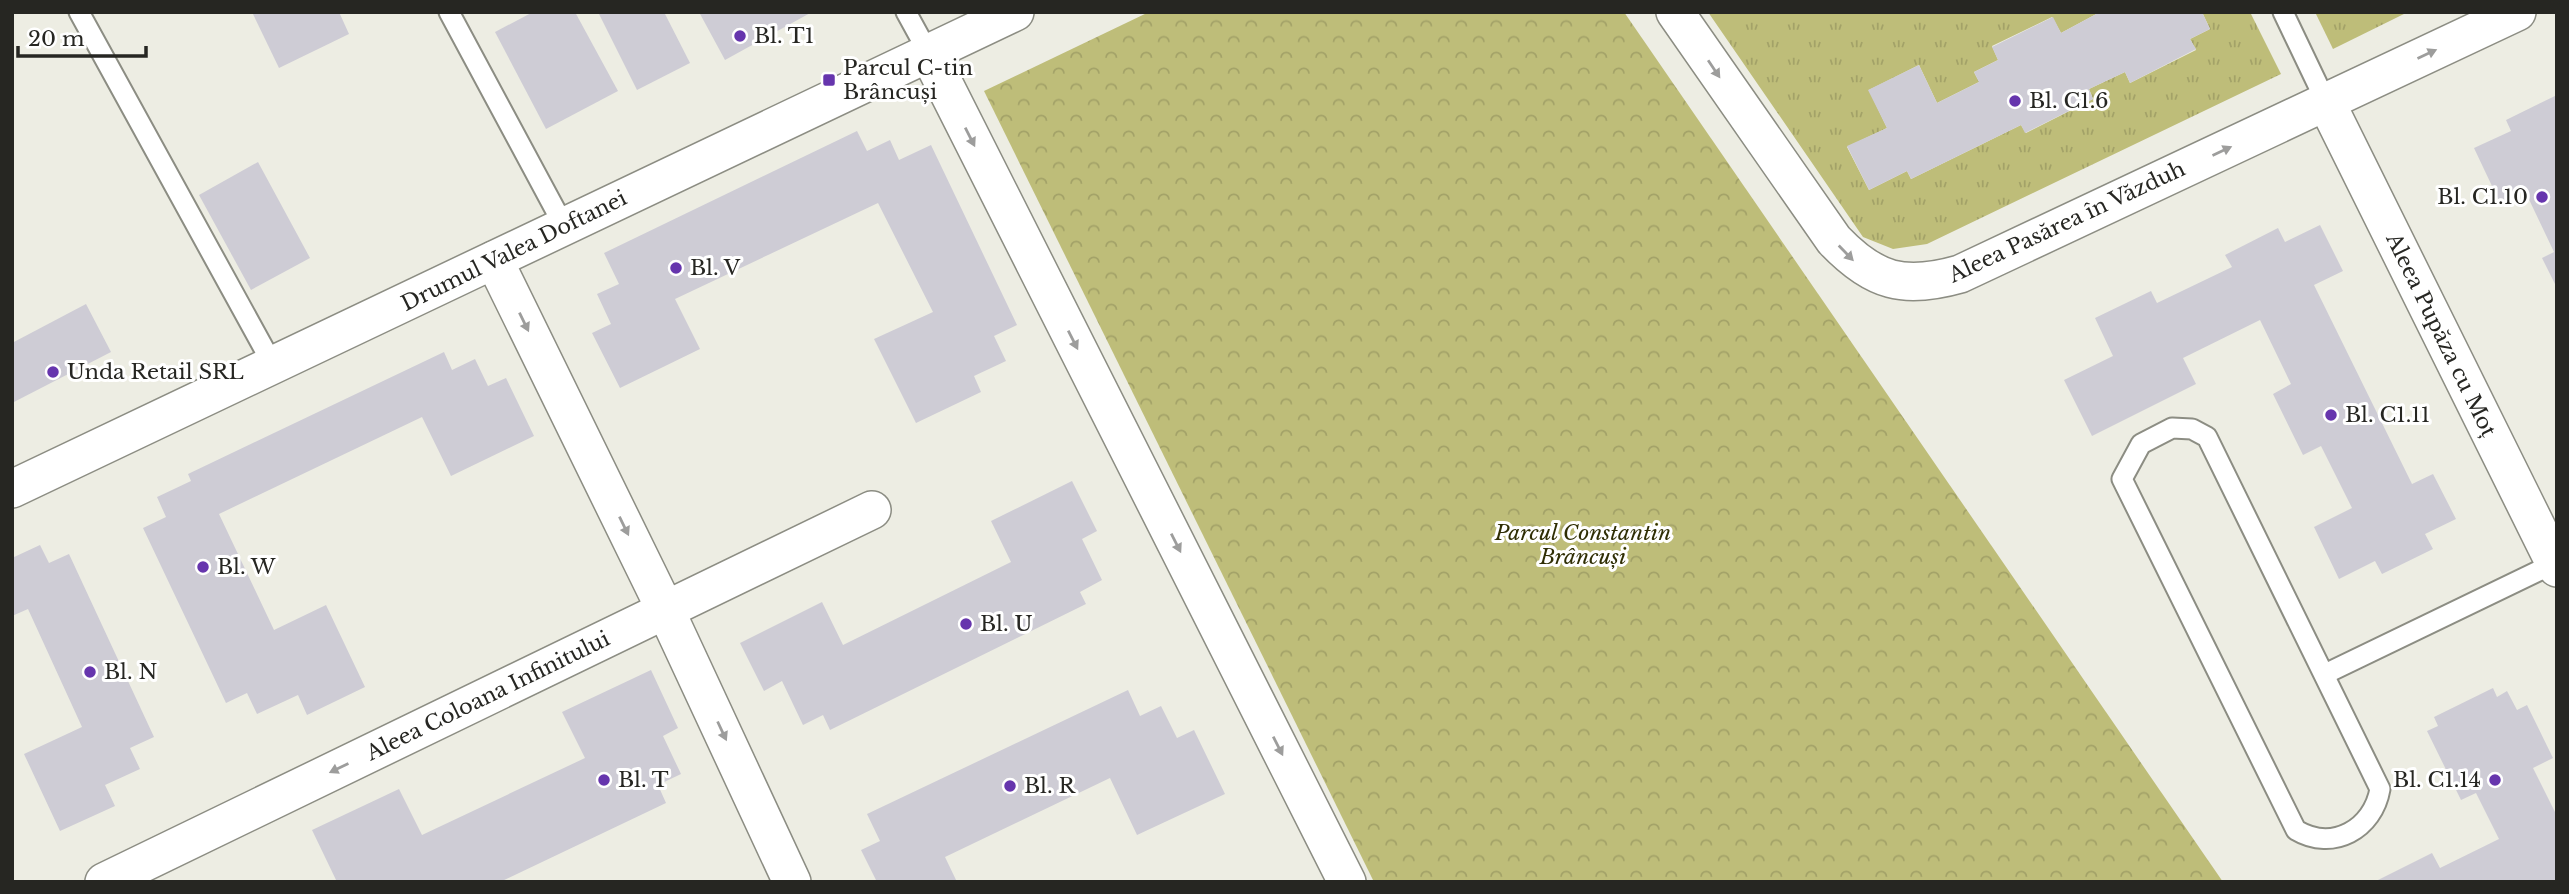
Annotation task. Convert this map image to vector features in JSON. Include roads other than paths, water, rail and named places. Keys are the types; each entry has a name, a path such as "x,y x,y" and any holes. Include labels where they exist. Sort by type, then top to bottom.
{"street":[{"name":"Drumul Valea Doftanei","path":"12,489 929,54 968,22 1015,12"},
{"name":"Aleea Pasărea în Văzduh","path":"1675,12 1834,240 1858,265 1883,278 1905,283 1933,282 1960,274 2517,12"},
{"path":"929,54 1347,882"},
{"name":"Aleea Pupăza cu Moț","path":"2326,102 2556,564"},
{"path":"494,260 665,609 792,882"},
{"name":"Aleea Coloana Infinitului","path":"104,882 872,510"}],"lane":[{"path":"79,12 273,365"},
{"path":"449,12 564,226"},
{"path":"906,12 929,54"},
{"path":"2283,12 2326,102"},
{"path":"2172,428 2192,429 2207,437 2325,674 2380,789 2377,806 2360,826 2336,839 2311,839 2296,830 2122,479 2141,444 2172,428"},
{"path":"2325,674 2556,564"}],"place":[{"name":"Bl. T1","path":"740,36"},
{"name":"Parcul C-tin Brâncuși","path":"829,80"},
{"name":"Bl. C1.6","path":"2015,101"},
{"name":"Bl. C1.10","path":"2542,197"},
{"name":"Bl. V","path":"676,268"},
{"name":"Unda Retail SRL","path":"53,372"},
{"name":"Bl. C1.11","path":"2331,415"},
{"name":"Bl. W","path":"203,567"},
{"name":"Bl. U","path":"966,624"},
{"name":"Bl. N","path":"90,672"},
{"name":"Bl. T","path":"604,780"},
{"name":"Bl. C1.14","path":"2495,780"},
{"name":"Bl. R","path":"1010,786"}],"park label":[{"name":"Parcul Constantin Brâncuși","path":"1583,545"}]}
